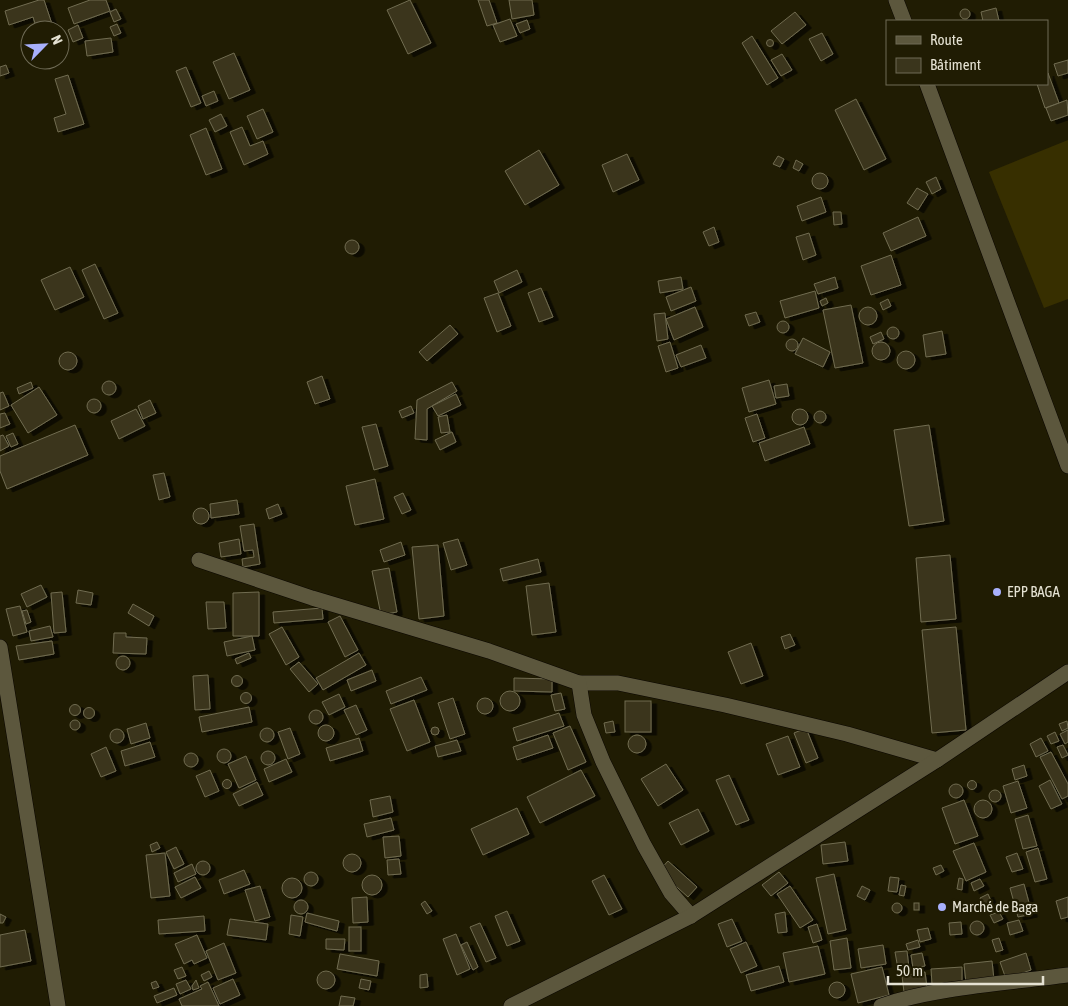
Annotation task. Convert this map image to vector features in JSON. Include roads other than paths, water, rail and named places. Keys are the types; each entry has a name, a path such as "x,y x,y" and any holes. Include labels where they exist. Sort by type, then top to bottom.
{"street":[{"path":"896,0 904,20"},
{"path":"927,85 1068,466"},
{"path":"200,560 312,598 489,651 579,683 618,683 724,705 847,734 937,760"},
{"path":"0,647 58,1006"},
{"path":"512,1006 691,916 937,760 1068,672"},
{"path":"579,683 584,715 603,762 666,885 691,916"},
{"path":"881,1006 898,1000 974,987 1068,975"}],"place":[{"name":"EPP BAGA","path":"997,592"},
{"name":"Marché de Baga","path":"942,907"}]}
